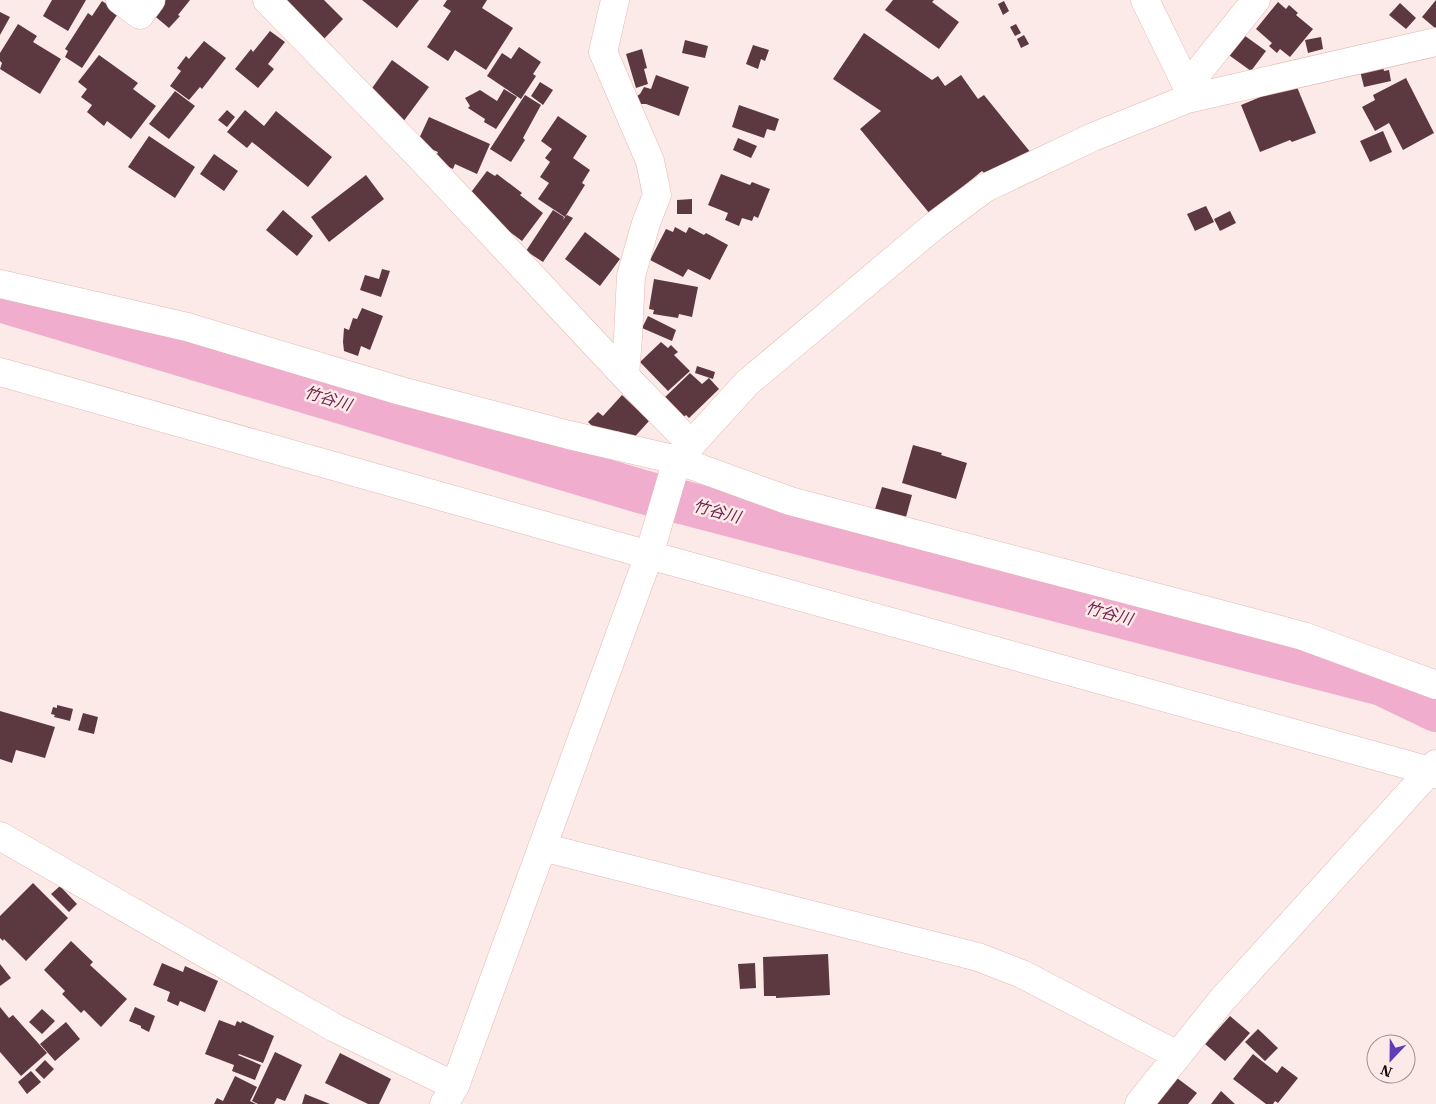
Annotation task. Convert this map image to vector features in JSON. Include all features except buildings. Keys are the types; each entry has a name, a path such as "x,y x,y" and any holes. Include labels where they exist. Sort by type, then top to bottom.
{"street":[{"path":"120,0 140,15 151,0"},
{"path":"267,0 422,159 625,376 680,460"},
{"path":"616,0 602,52 650,161 657,194 631,276 625,376"},
{"path":"1145,0 1187,93"},
{"path":"1187,93 1256,0"},
{"path":"0,836 449,1095 542,847 652,544 680,460 747,383 934,226 985,188 1187,93 1436,42"},
{"path":"0,284 187,327 401,390 569,435 680,460 790,500 1303,636 1436,685"},
{"path":"0,372 652,544 1434,769 1222,1000 1139,1104"},
{"path":"542,847 978,958 1022,974 1177,1055"}],"waterway":[{"name":"竹谷川","path":"0,300 643,492 1382,684 1436,710"}]}
